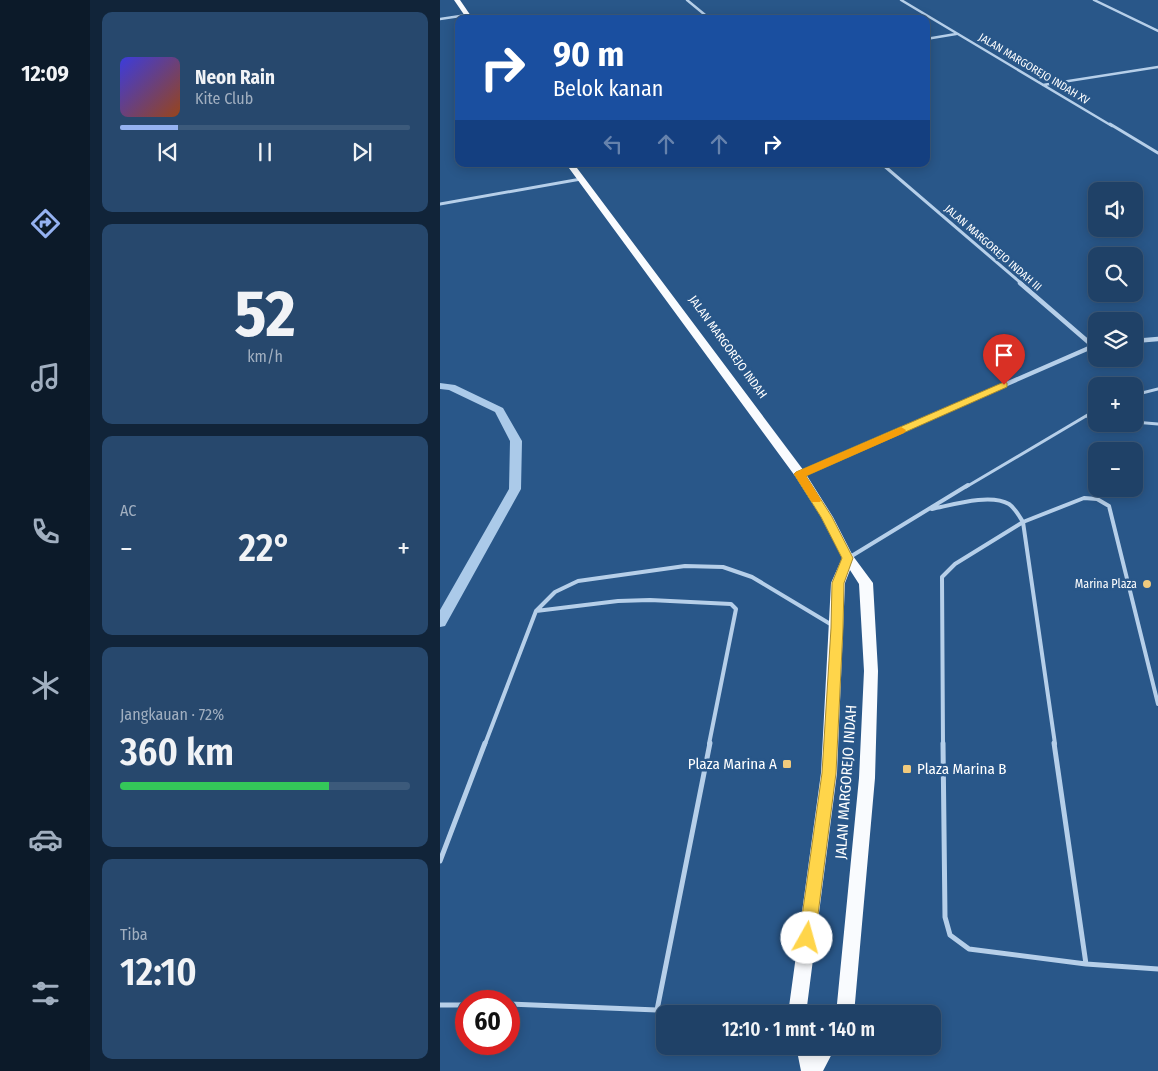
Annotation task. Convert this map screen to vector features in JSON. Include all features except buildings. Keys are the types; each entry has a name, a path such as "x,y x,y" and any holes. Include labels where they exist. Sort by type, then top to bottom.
{"main road":[{"path":"457,0 467,15"},
{"name":"JALAN MARGOREJO INDAH","path":"572,167 800,474 827,517 848,558 866,583 871,671 868,778 846,1005"},
{"name":"JALAN MARGOREJO INDAH","path":"798,1005 829,773 838,583 848,558"},
{"path":"808,1055 812,1071"},
{"path":"812,1071 822,1055"}],"street":[{"path":"687,0 705,15"},
{"name":"JALAN MARGOREJO INDAH XV","path":"901,0 926,15"},
{"path":"1094,0 1158,31"},
{"name":"JALAN MARGOREJO INDAH XV","path":"930,17 1158,153"},
{"path":"440,19 455,18"},
{"path":"930,38 956,33"},
{"path":"1043,85 1158,67"},
{"name":"JALAN MARGOREJO INDAH III","path":"886,167 1088,340"},
{"path":"440,204 581,179"},
{"path":"1143,341 1158,339"},
{"path":"800,474 1088,349"}],"lane":[{"path":"1143,393 1158,389"},
{"path":"848,558 932,509 1016,456 1086,416"},
{"path":"1143,423 1158,424"},
{"path":"1158,704 1109,506 1101,499 1091,497 1024,522 955,564 942,577 945,917 950,935 969,949 1086,964 1158,969"},
{"path":"932,509 985,500 1000,500 1010,504 1024,522 1086,964"},
{"path":"440,861 536,611 554,592 578,581 685,566 723,567 752,576 801,608 837,628"},
{"path":"536,611 599,602 650,600 725,603 731,604 736,609 658,1005"},
{"path":"520,1004 656,1010"},
{"path":"440,1005 455,1005"}],"waterway":[{"path":"440,386 451,387 499,410 516,441 515,489 440,622"}],"slow traffic":[{"path":"816,500 800,474 901,430"}],"place":[{"name":"Marina Plaza","path":"1147,584"},
{"name":"Plaza Marina A","path":"787,764"},
{"name":"Plaza Marina B","path":"907,769"}],"route":[{"path":"807,938 829,773 838,583 848,558 827,517 800,474 1004,385"}]}
